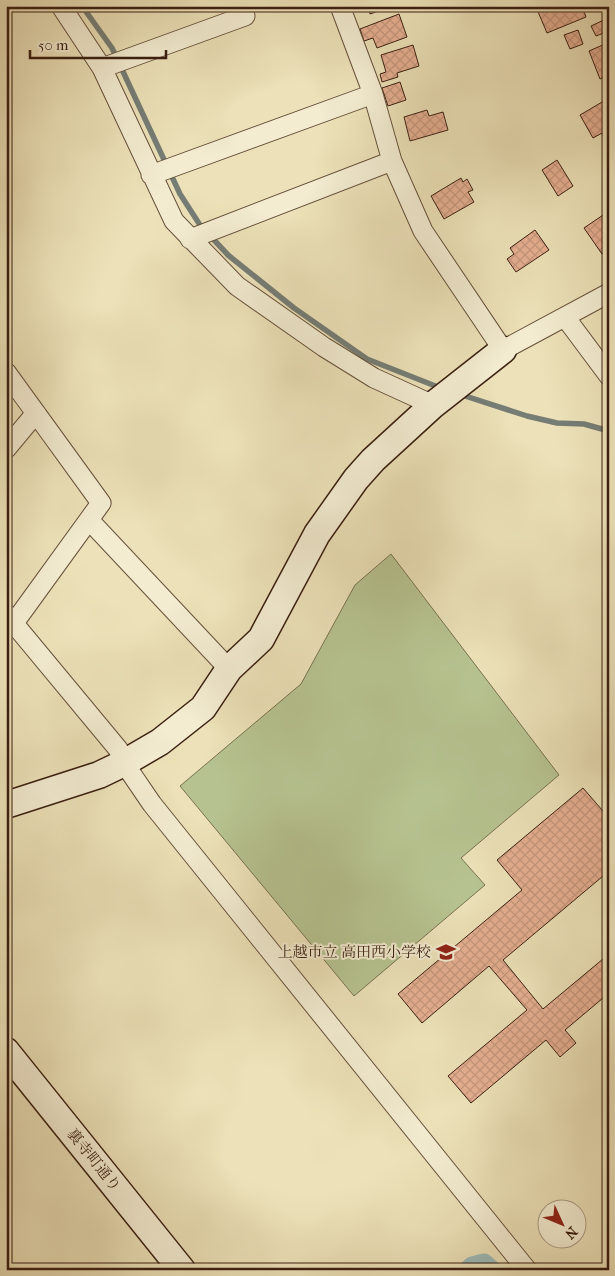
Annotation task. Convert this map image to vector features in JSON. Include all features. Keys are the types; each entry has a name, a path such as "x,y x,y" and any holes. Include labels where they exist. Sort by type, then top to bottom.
{"street":[{"path":"61,6 102,68 174,221 190,239 237,286 324,347 374,378 433,405"},
{"path":"102,68 245,16 241,6"},
{"path":"340,6 373,94 392,161 423,231 503,350"},
{"path":"151,175 373,94"},
{"path":"190,239 392,161"},
{"path":"6,805 99,776 160,742 203,708 229,669 261,639 288,586 341,497 373,460 433,405 503,350 609,293"},
{"path":"565,317 609,376"},
{"path":"6,372 101,503 90,521 10,618 118,749 124,763 152,804 527,1270"},
{"path":"6,449 36,413"},
{"path":"90,521 229,669"},
{"name":"裏寺町通り","path":"6,1051 182,1270"}],"green space":[{"path":"391,554 559,775 461,858 485,885 354,996 180,786 301,684 355,585"}],"building":[{"path":"368,6 393,6 370,14"},
{"path":"576,6 577,8 582,6 586,17 547,33 536,7"},
{"path":"399,14 407,37 377,48 373,38 364,41 360,29"},
{"path":"606,19 609,31 596,36 591,26"},
{"path":"578,30 583,44 570,49 564,35"},
{"path":"605,44 609,53 609,75 600,79 589,51"},
{"path":"413,45 419,66 397,73 398,77 382,82 380,74 386,72 381,55"},
{"path":"400,82 406,100 388,106 382,88"},
{"path":"609,98 609,139 606,141 602,133 593,138 580,115"},
{"path":"427,110 429,116 443,112 448,130 410,141 404,117"},
{"path":"557,160 573,186 558,196 542,170"},
{"path":"461,178 463,182 467,179 473,190 468,192 474,202 444,219 431,196"},
{"path":"609,211 609,249 602,254 584,228"},
{"path":"535,230 549,250 516,272 507,259 514,254 510,248"},
{"path":"583,788 609,818 609,871 503,960 543,1009 609,954 609,993 565,1030 576,1043 560,1057 546,1040 471,1103 448,1076 527,1010 489,966 422,1023 398,994 522,890 497,860"}],"waterway":[{"path":"82,6 112,48 180,194 200,225 228,255 294,308 367,359 443,389"},
{"path":"459,394 527,416 557,423 584,424 609,431"},
{"path":"468,1270 472,1266 484,1263 492,1270"}],"place":[{"name":"上越市立 高田西小学校","path":"446,952"}]}
